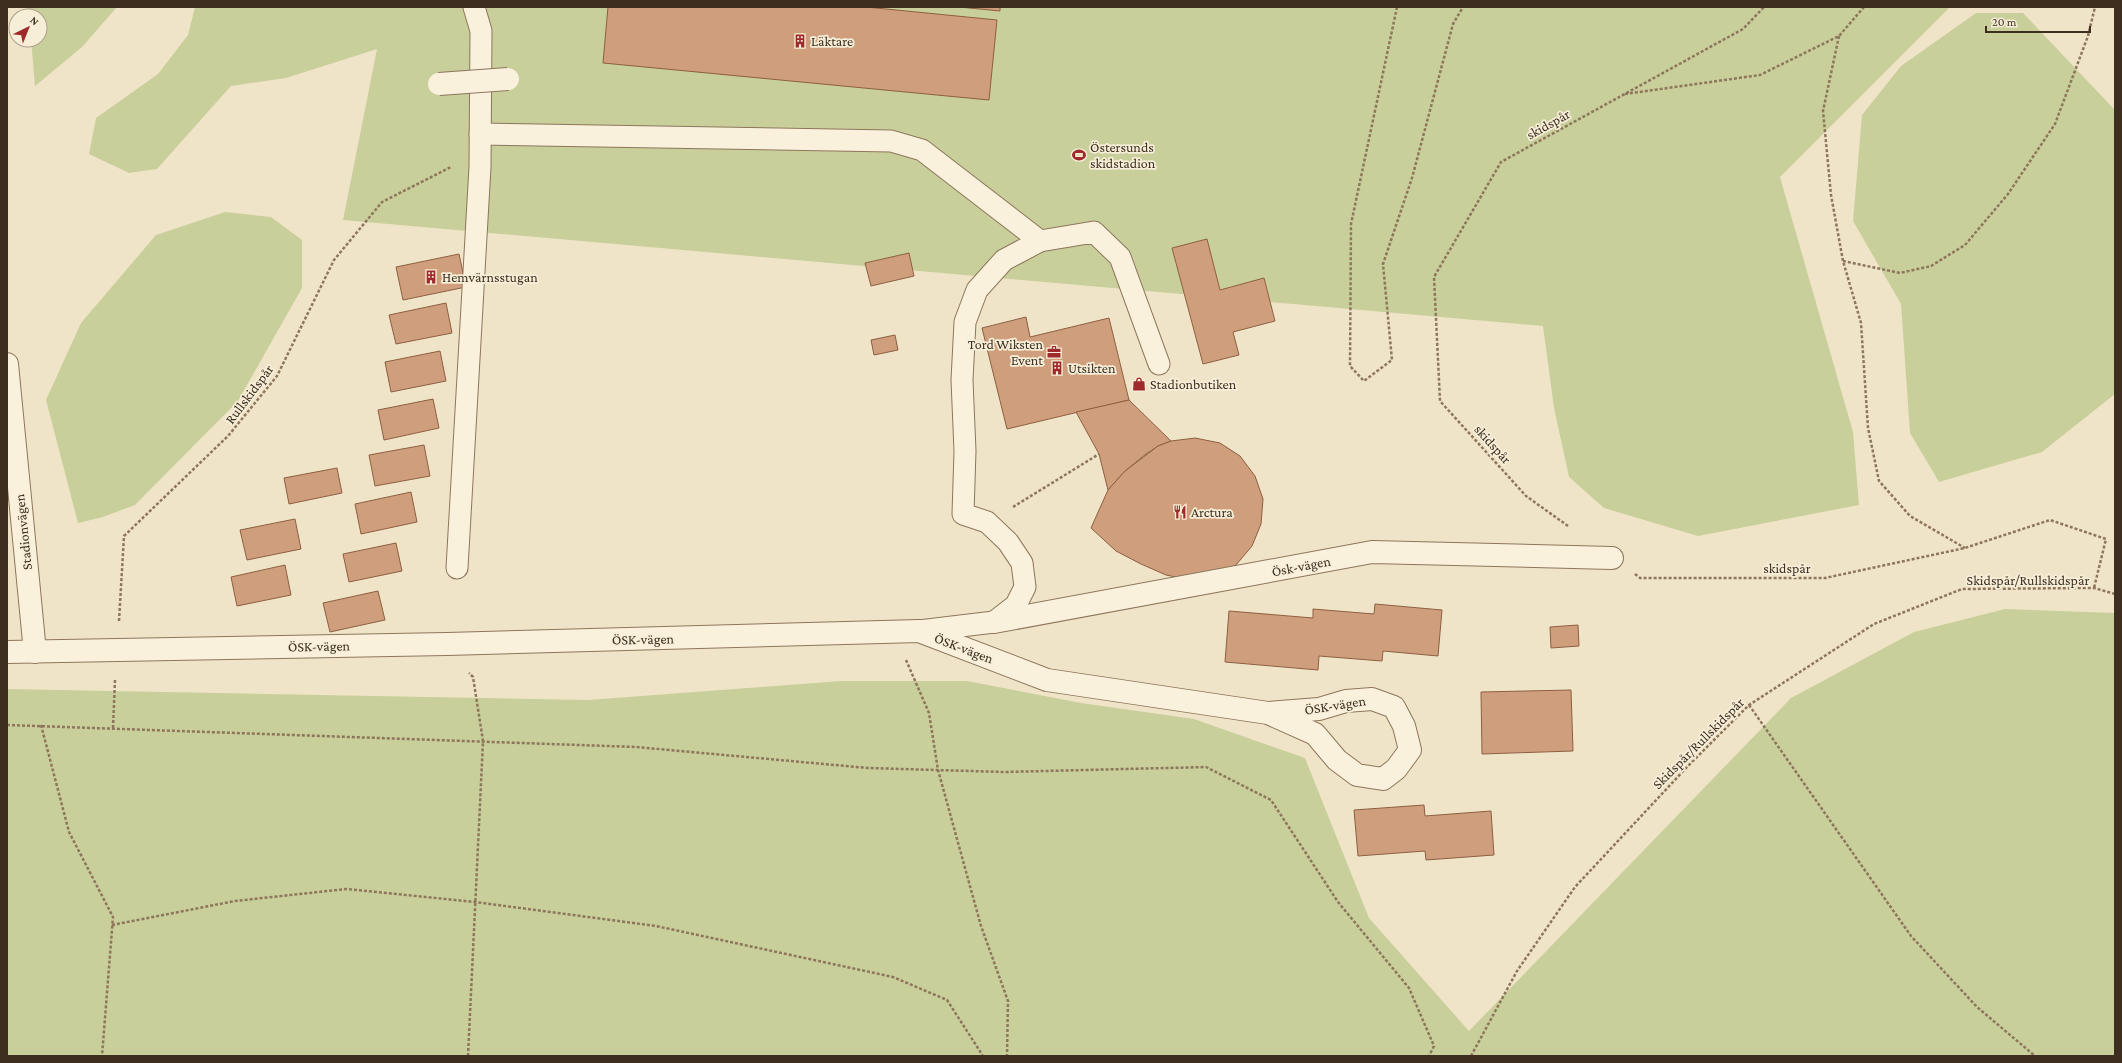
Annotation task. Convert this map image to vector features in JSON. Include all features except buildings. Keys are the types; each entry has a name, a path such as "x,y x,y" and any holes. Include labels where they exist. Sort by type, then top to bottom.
{"street":[{"path":"439,84 508,79"},
{"name":"Stadionvägen","path":"7,364 35,652"},
{"name":"Ösk-vägen","path":"994,622 1372,552 1612,558"},
{"name":"ÖSK-vägen","path":"7,652 447,644 919,631 1047,680 1268,713 1319,709 1346,701 1372,699 1394,707 1404,726 1410,750 1396,769 1383,779 1357,775 1337,760 1315,734 1268,713"}],"lane":[{"path":"457,568 480,134 482,31 474,7"},
{"path":"480,134 891,140 922,150 1040,240"},
{"path":"919,631 994,622 1016,605 1025,587 1022,563 1008,542 987,522 963,514 966,451 962,380 965,322 977,290 1004,260 1040,240 1094,232 1120,257 1159,364"}],"path":[{"path":"1397,7 1351,224 1350,366 1364,381 1392,360 1383,264 1412,178 1453,24 1464,7"},
{"path":"1622,94 1742,29 1764,7"},
{"name":"skidspår","path":"1569,527 1526,496 1440,400 1434,277 1501,162 1622,94 1760,75 1839,36 1864,7"},
{"path":"1843,261 1900,273 1931,266 1965,245 2008,194 2055,124 2088,36 2095,7"},
{"path":"1839,36 1824,111 1830,196 1843,261 1861,323 1868,428 1879,481 1910,516 1965,548"},
{"name":"Rullskidspår","path":"113,728 124,536 228,436 277,376 334,260 382,202 452,166"},
{"path":"987,522 1099,454"},
{"name":"skidspår","path":"1612,558 1640,578 1825,578 1965,548 2050,520 2106,539 2094,588"},
{"name":"Skidspår/Rullskidspår","path":"1471,1056 1517,971 1575,887 1687,767 1748,705 1874,624 1962,589 2094,588 2115,594"},
{"path":"894,632 929,713 938,770 981,926 1008,1001 1007,1056"},
{"path":"447,644 473,677 483,741 468,1056"},
{"path":"1748,705 1911,936 1976,1007 2035,1056"},
{"path":"7,725 636,747 868,768 1004,772 1206,767 1271,800 1338,902 1409,988 1434,1046 1429,1056"},
{"path":"41,725 69,832 113,917 102,1056"},
{"path":"112,925 234,901 346,889 475,902 656,926 893,977 947,1000 983,1056"}],"green space":[{"path":"117,7 82,47 35,86 32,48 48,48 48,8 28,8"},
{"name":"Östersunds skidstadion","path":"195,7 1950,7 1780,177 1853,432 1859,505 1698,536 1604,508 1569,477 1554,408 1543,326 343,220 377,49 286,78 231,86 157,169 129,173 89,154 96,118 158,74 188,35"},
{"path":"1976,13 2023,13 2115,110 2115,394 2042,452 1939,482 1910,433 1901,304 1853,221 1862,115 1901,66"},
{"path":"225,212 271,217 302,240 302,288 238,401 135,505 103,517 78,523 46,400 81,323 156,235"},
{"path":"2005,609 2115,613 2115,1056 7,1056 7,689 588,700 841,681 967,681 1081,703 1194,719 1305,758 1369,918 1469,1031 1791,698 1914,632"}],"place":[{"name":"Läktare","path":"800,41"},
{"name":"Östersunds skidstadion","path":"1079,155"},
{"name":"Hemvärnsstugan","path":"431,277"},
{"name":"Tord Wiksten Event","path":"1054,352"},
{"name":"Utsikten","path":"1057,368"},
{"name":"Stadionbutiken","path":"1139,384"},
{"name":"Arctura","path":"1180,512"}]}
